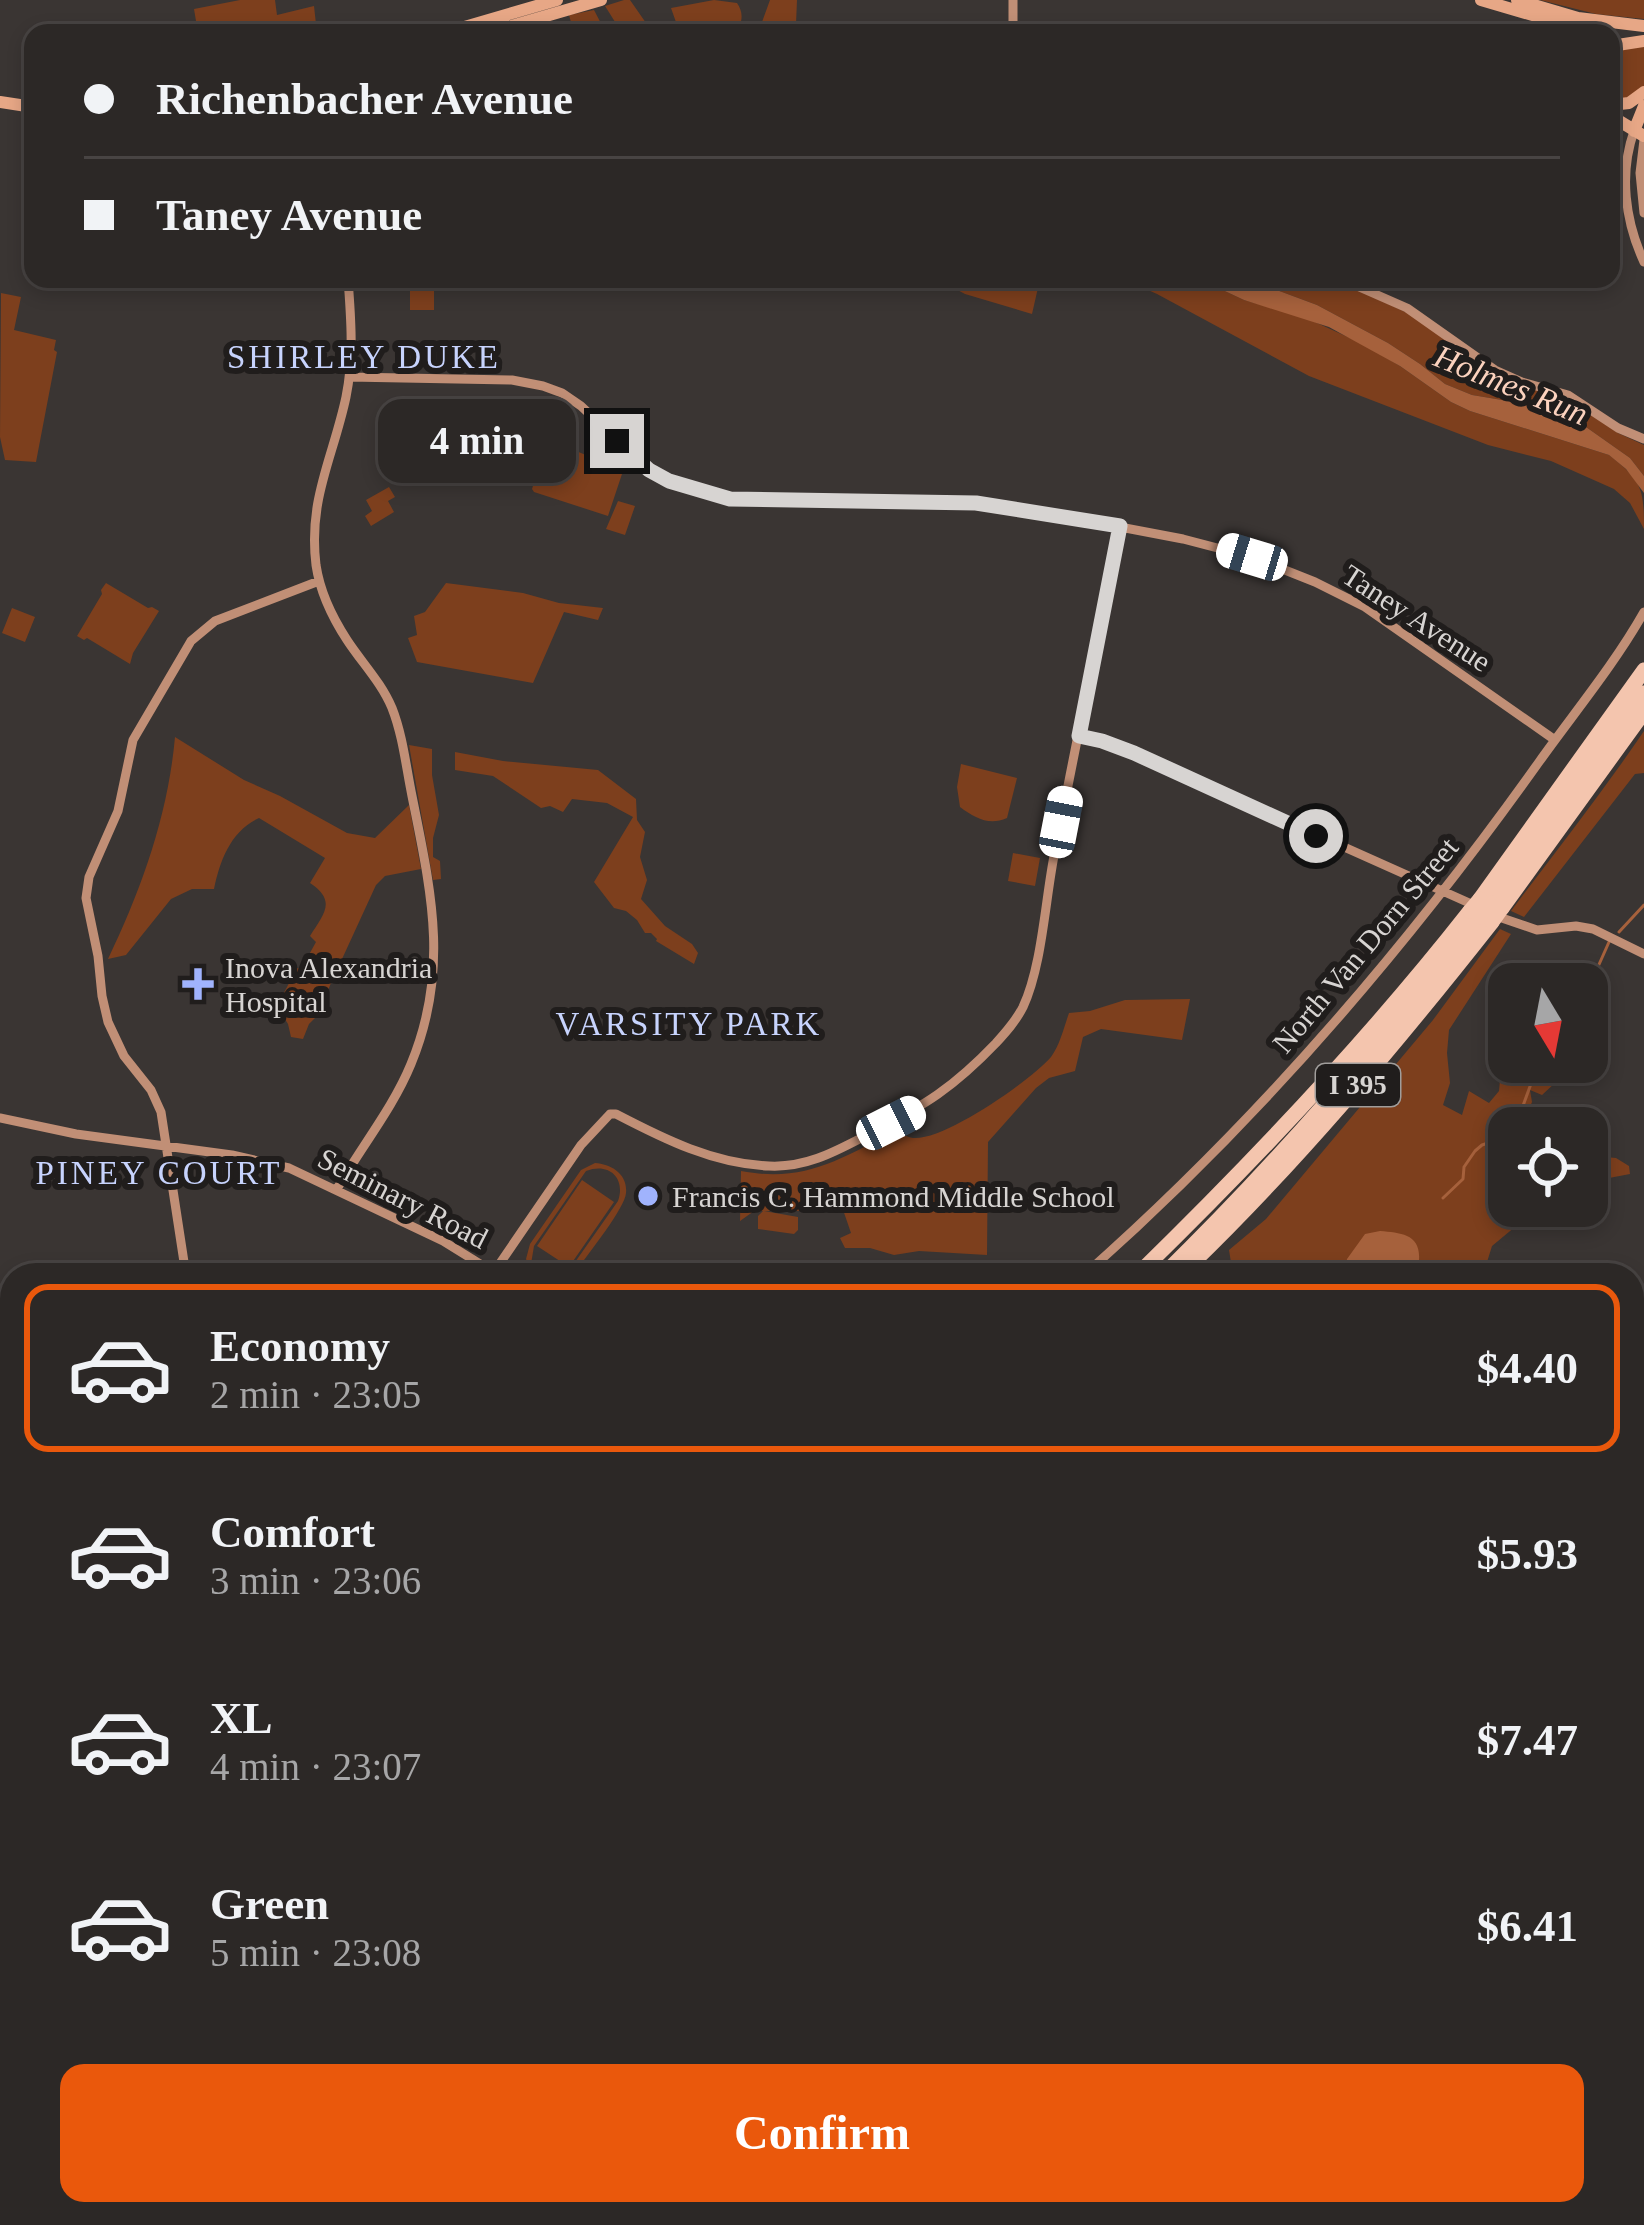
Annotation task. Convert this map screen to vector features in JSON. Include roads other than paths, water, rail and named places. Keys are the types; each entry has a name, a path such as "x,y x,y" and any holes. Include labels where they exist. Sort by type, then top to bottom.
{"highway":[{"name":"I 395","path":"1194,1263 1316,1135 1425,1007 1644,670"},
{"path":"1175,1263 1343,1085 1486,910 1644,693"},
{"name":"I 395","path":"1147,1263 1286,1127 1486,910 1644,712"},
{"path":"1165,1263 1343,1085"}],"main road":[{"path":"475,24 557,0"},
{"path":"519,24 601,0"},
{"path":"1481,0 1644,26"},
{"path":"1515,5 1542,24"},
{"path":"1515,5 1569,24"},
{"path":"1641,136 1644,106"}],"street":[{"path":"1641,136 1644,213"},
{"path":"1641,136 1628,155 1626,194 1644,262"},
{"path":"338,1189 411,1065 429,1000 436,947 397,722 383,689 346,639 319,581 315,506 349,377 349,288"},
{"path":"1361,288 1407,308 1503,375 1568,394 1618,428 1644,439"},
{"name":"Taney Avenue","path":"349,377 514,380 543,386 575,401 649,470 691,489 730,499 976,503 1120,526 1237,553 1331,590 1413,638 1555,740"},
{"path":"503,1263 581,1144 610,1114 712,1157 790,1166 836,1151 922,1107 953,1085 1004,1035 1028,994 1120,526"},
{"path":"183,1263 168,1145 156,1100 124,1056 108,1022 86,898 89,877 120,805 133,739 190,641 220,618 319,581"},
{"name":"North Van Dorn Street","path":"1097,1263 1259,1105 1343,1013 1444,892 1644,612"},
{"path":"1079,736 1134,753 1520,926 1593,928 1644,954"},
{"name":"Seminary Road","path":"0,1118 289,1168 443,1241 478,1263"},
{"path":"172,1179 185,1156 220,1153"}],"waterway":[{"path":"1619,932 1644,905"},
{"path":"1600,963 1609,942"},
{"path":"1443,1198 1463,1179 1464,1167 1475,1151 1494,1141 1520,1114 1531,1083"}],"place":[{"name":"Inova Alexandria Hospital","path":"198,984"},
{"name":"Francis C. Hammond Middle School","path":"648,1196"}],"district":[{"name":"SHIRLEY DUKE","path":"364,357"},
{"name":"VARSITY PARK","path":"689,1024"},
{"name":"PINEY COURT","path":"159,1173"}],"water label":[{"name":"Holmes Run","path":"1511,385"}]}
